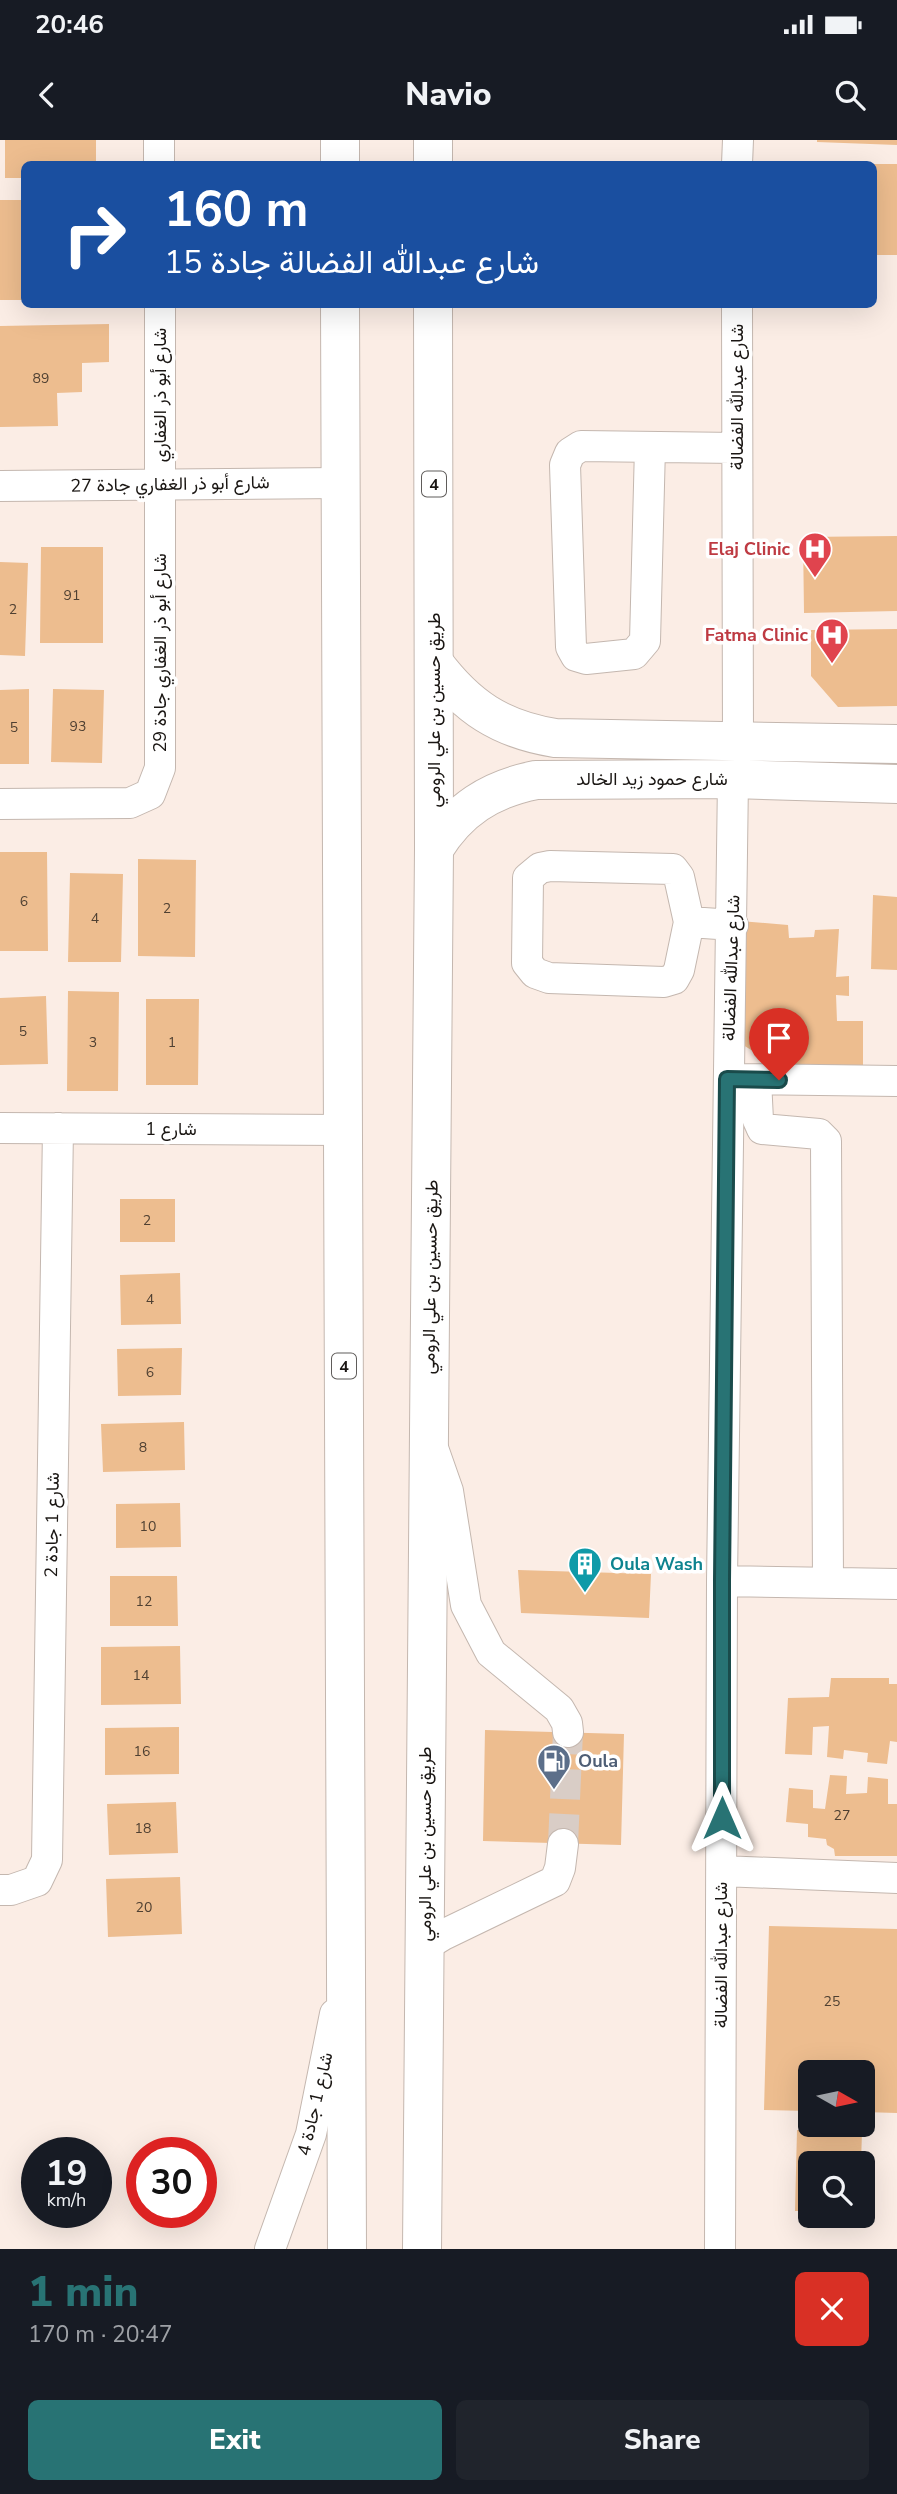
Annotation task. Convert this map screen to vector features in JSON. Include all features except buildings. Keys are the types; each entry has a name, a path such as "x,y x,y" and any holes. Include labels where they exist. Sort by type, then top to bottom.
{"main road":[{"path":"340,140 340,161"},
{"path":"433,140 433,161"},
{"name":"4","path":"340,308 347,2249"},
{"name":"طريق حسين بن علي الرومي","path":"422,2249 434,849 433,308"},
{"path":"434,663 456,690 482,712 505,725 530,734 568,739 897,744"},
{"name":"شارع حمود زيد الخالد","path":"434,849 445,831 477,802 515,784 557,779 733,779 897,784"},
{"path":"347,2123 374,2249"}],"street":[{"path":"159,140 159,161"},
{"path":"737,161 738,140"},
{"name":"شارع أبو ذر الغفاري","path":"160,308 160,485"},
{"name":"شارع عبدالله الفضالة","path":"737,308 738,742"},
{"path":"650,447 645,640 635,654 586,659 576,656 571,647 565,465 570,453 581,446 737,448"},
{"name":"شارع أبو ذر الغفاري جادة 27","path":"0,486 340,483"},
{"name":"شارع أبو ذر الغفاري جادة 29","path":"0,804 130,803 149,794 160,768 160,485"},
{"name":"شارع عبدالله الفضالة","path":"720,2249 722,1581 742,1079 733,925 733,779"},
{"path":"540,868 673,869 679,877 689,922 679,970 674,979 664,982 549,978 535,973 527,963 528,878 540,868"},
{"path":"689,922 733,925"},
{"path":"828,1583 826,1141 819,1134 762,1129 742,1079 897,1081"},
{"name":"شارع 1","path":"0,1128 343,1130"},
{"name":"شارع 1 جادة 2","path":"0,1890 11,1890 37,1881 47,1860 58,1128"},
{"path":"428,1436 448,1490 466,1605 491,1653 559,1709 567,1723 568,1732"},
{"path":"722,1581 897,1584"},
{"path":"425,1946 555,1881 560,1868 563,1844"},
{"path":"722,1871 897,1878"},
{"name":"شارع 1 جادة 4","path":"270,2249 311,2134 346,1955"}],"tunnel":[{"path":"563,1844 568,1732"}],"place":[{"name":"Elaj Clinic","path":"815,579"},
{"name":"Fatma Clinic","path":"832,665"},
{"name":"Oula Wash","path":"585,1594"},
{"name":"Oula","path":"554,1791"}],"route":[{"path":"722,1818 727,1079 779,1080"}]}
